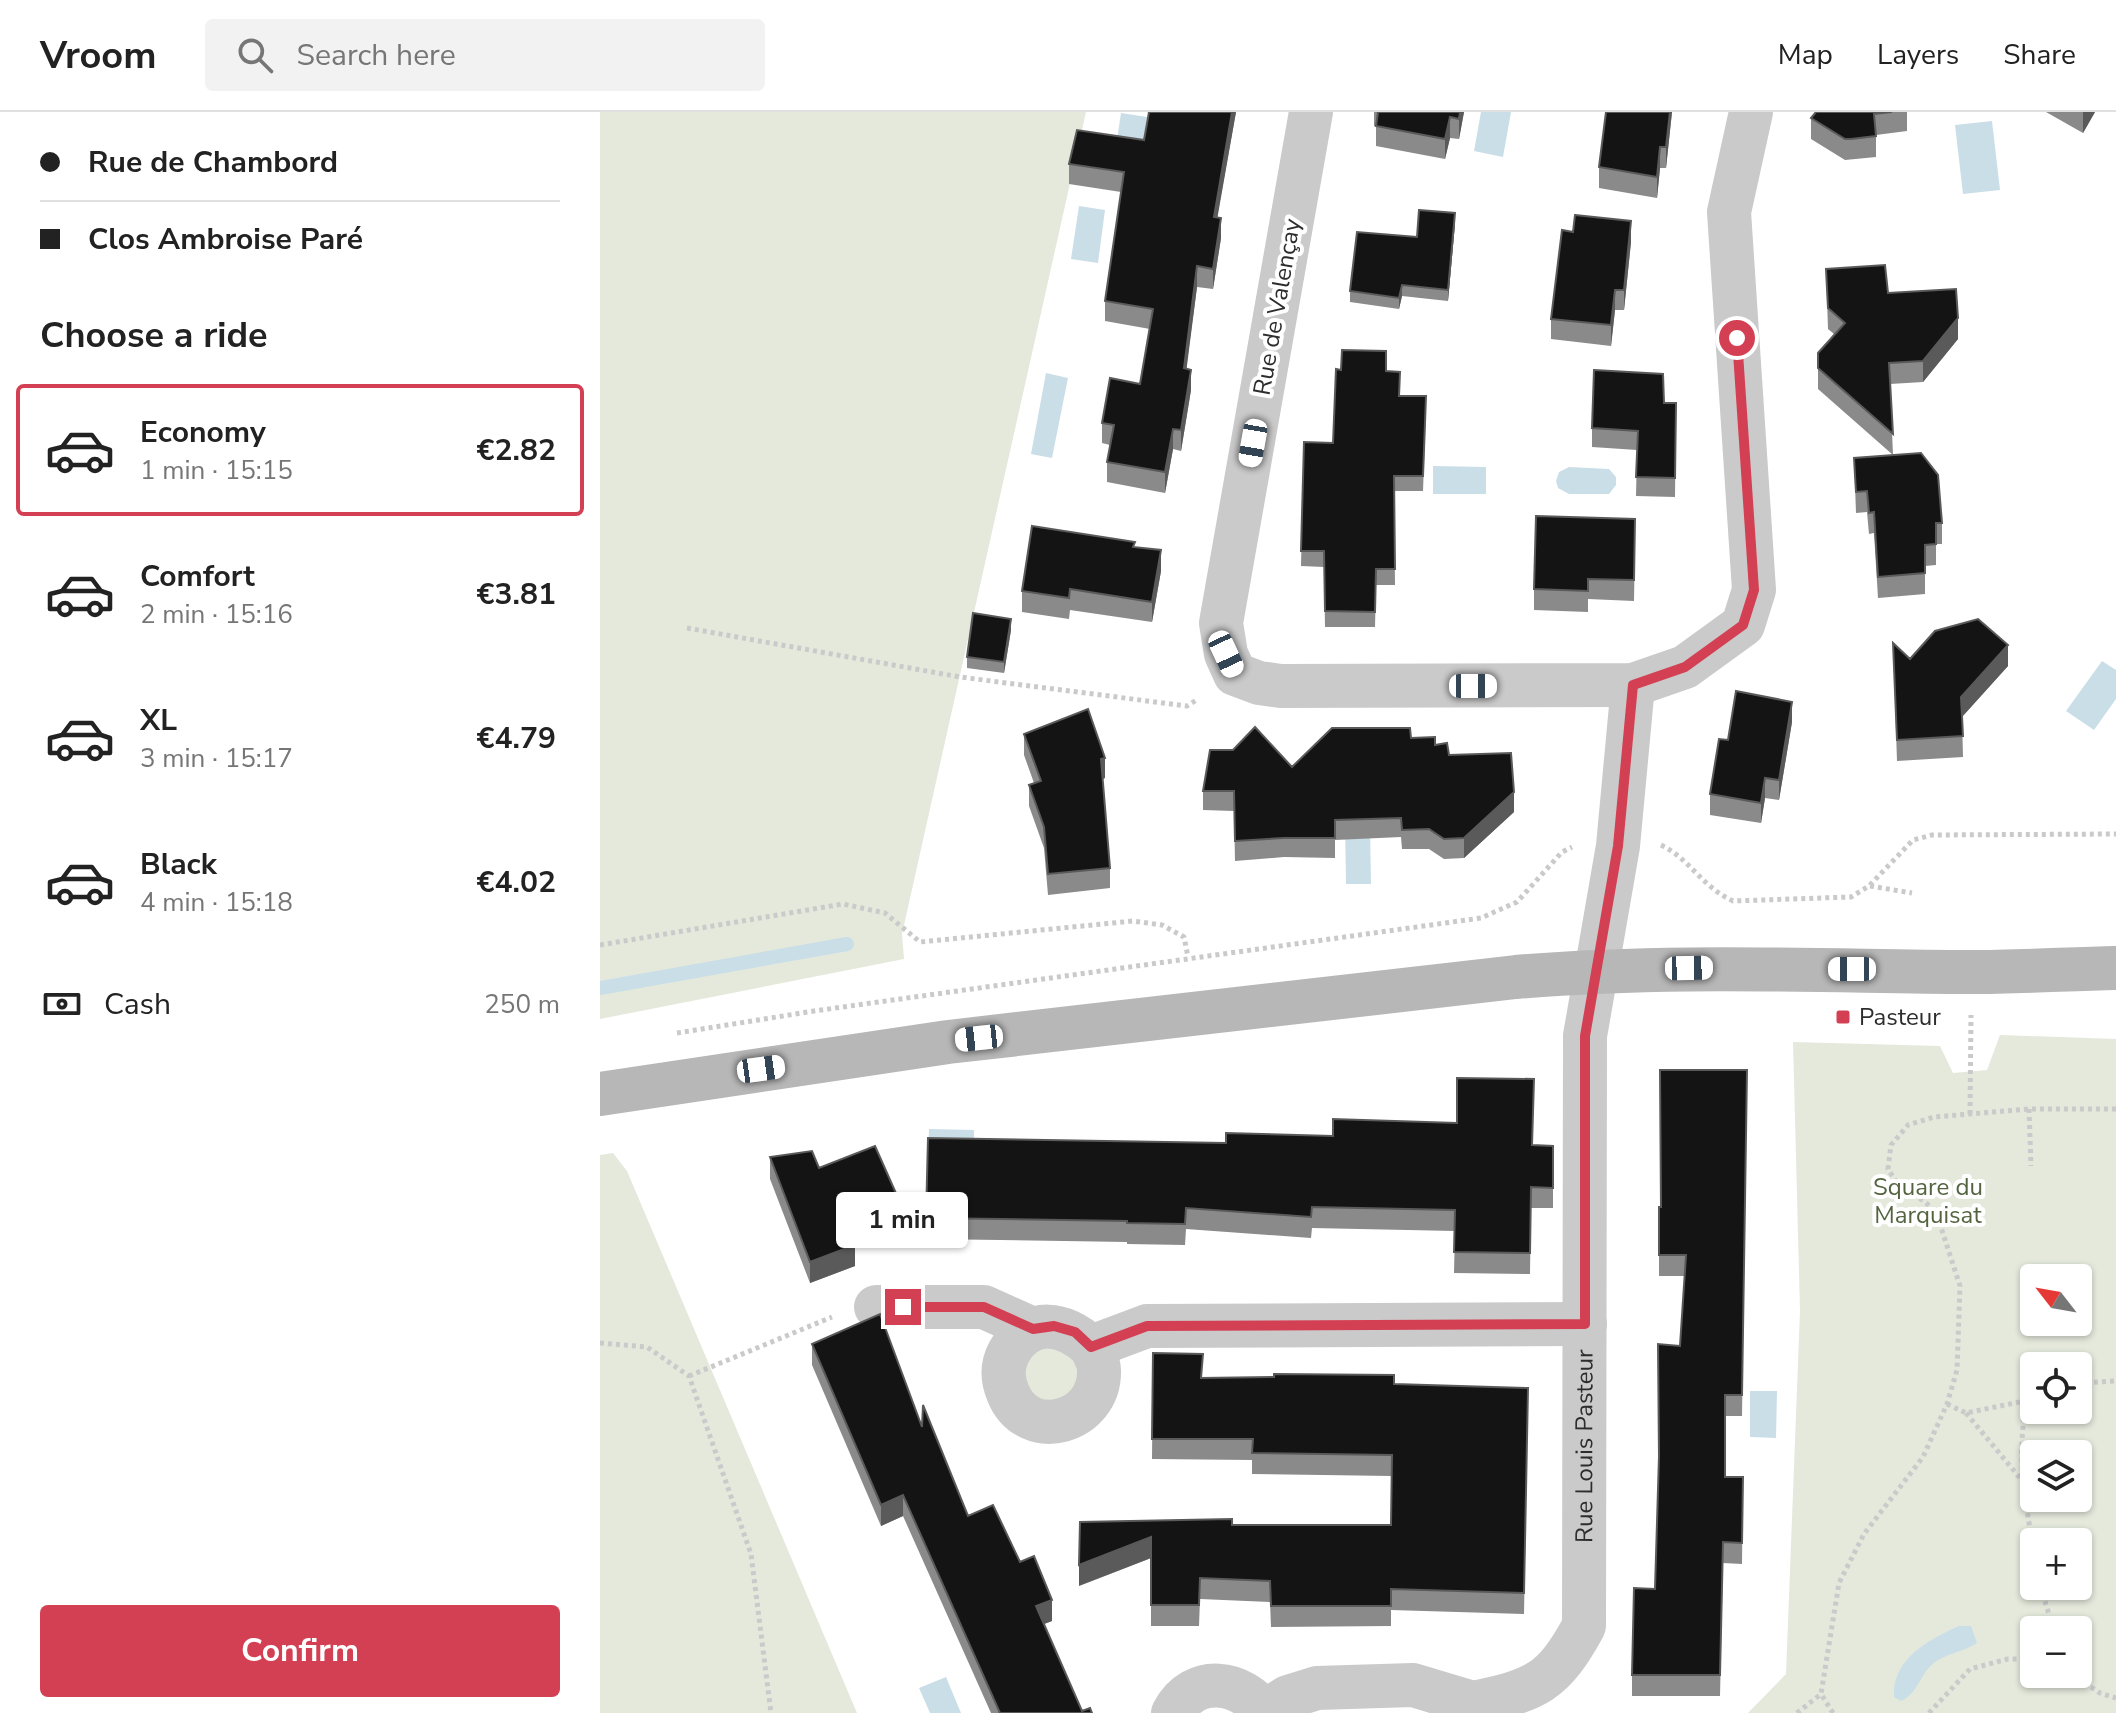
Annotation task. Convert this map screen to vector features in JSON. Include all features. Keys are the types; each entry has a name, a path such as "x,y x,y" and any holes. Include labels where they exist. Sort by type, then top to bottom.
{"main road":[{"path":"600,1094 948,1042 1595,970 1720,968 1972,972 2116,968"}],"street":[{"name":"Rue de Valençay","path":"1235,674 1226,654 1221,623 1311,112"},
{"path":"1235,674 1259,683 1281,686 1633,685 1685,667 1743,625 1754,590 1729,212 1751,112"},
{"name":"Rue Louis Pasteur","path":"1473,1708 1530,1689 1549,1676 1568,1655 1584,1626 1585,1036 1618,846 1633,685"},
{"path":"876,1307 984,1307 1033,1329"},
{"path":"1091,1347 1147,1326 1585,1324"},
{"path":"1054,1326 1075,1332 1091,1347 1099,1367 1098,1388 1087,1407 1070,1419 1048,1422 1027,1416 1011,1402 1003,1382 1005,1360 1015,1342 1033,1329 1054,1326"},
{"path":"1173,1713 1187,1696 1203,1688 1221,1685 1238,1689 1254,1698 1264,1712 1288,1697 1317,1688 1413,1685 1473,1708"}],"path":[{"path":"687,628 960,677 1187,706 1235,674"},
{"path":"676,1033 1188,957 1481,918 1517,902 1562,852 1573,846 1661,844 1674,851 1716,893 1733,901 1851,897 1869,886 1913,840 1932,835 2116,834"},
{"path":"1869,886 1912,893"},
{"path":"600,945 843,904 885,913 920,942 1133,921 1162,925 1184,937 1188,957"},
{"path":"1970,1114 1972,972"},
{"path":"2029,1109 2031,1166"},
{"path":"1833,1713 1821,1694 1839,1583 1864,1534 1923,1457 1947,1404 1957,1370 1960,1286 1936,1212 1899,1186 1888,1169 1891,1145 1908,1125 1934,1117 2029,1109 2116,1109"},
{"path":"1936,1212 1984,1212"},
{"path":"689,1376 858,1307 876,1307"},
{"path":"600,1343 647,1347 689,1376 751,1554 771,1713"},
{"path":"2092,1382 2112,1380"},
{"path":"1966,1413 2020,1403"},
{"path":"1947,1404 1966,1413 2020,1477"},
{"path":"1929,1713 1970,1669 2020,1659"},
{"path":"2092,1687 2116,1698"},
{"path":"1797,1713 1821,1694"}],"green space":[{"path":"600,112 1086,112 902,934 904,959 600,1019"},
{"name":"Square du Marquisat","path":"2000,1035 2116,1039 2116,1713 1748,1713 1786,1674 1800,1311 1793,1042 1940,1046 1953,1073 1987,1070"},
{"path":"613,1153 627,1171 857,1713 600,1713 600,1155"},
{"path":"1051,1347 1070,1355 1078,1374 1070,1393 1051,1401 1032,1393 1024,1374 1032,1355"}],"water":[{"path":"1481,112 1511,112 1503,157 1474,151"},
{"path":"1121,113 1147,117 1138,177 1112,173"},
{"path":"1992,121 2000,190 1963,194 1955,125"},
{"path":"1079,206 1105,210 1098,263 1071,259"},
{"path":"1046,373 1068,378 1052,458 1031,454"},
{"path":"1433,466 1486,467 1486,494 1433,494"},
{"path":"1569,467 1609,469 1616,477 1616,485 1609,494 1569,494 1558,488 1556,481 1559,472"},
{"path":"2102,661 2116,670 2116,699 2094,730 2066,711"},
{"path":"1345,824 1370,825 1371,884 1346,884"},
{"path":"929,1129 974,1130 974,1159 928,1158"},
{"path":"1750,1391 1777,1391 1776,1438 1750,1437"},
{"path":"1959,1626 1971,1626 1977,1643 1935,1662 1916,1688 1901,1701 1894,1697 1899,1672 1914,1652"},
{"path":"946,1677 961,1713 930,1713 919,1688"}],"building":[{"path":"1149,112 1232,112 1214,217 1221,218 1213,269 1197,266 1184,368 1191,370 1181,430 1173,429 1165,472 1107,462 1114,425 1102,423 1110,378 1140,384 1153,309 1105,301 1124,172 1069,164 1077,130 1144,140"},
{"path":"1378,112 1460,112 1459,119 1450,117 1445,139 1376,126"},
{"path":"1606,112 1670,112 1666,147 1660,147 1657,177 1599,167"},
{"path":"1816,112 1892,112 1874,114 1876,136 1845,139 1811,118"},
{"path":"1419,210 1455,213 1448,290 1402,285 1399,298 1350,291 1357,232 1417,237"},
{"path":"1575,215 1631,221 1624,290 1615,290 1611,325 1551,319 1562,230 1573,232"},
{"path":"1885,265 1888,293 1956,289 1958,318 1923,361 1889,363 1893,434 1818,368 1818,353 1845,323 1828,308 1826,269"},
{"path":"1342,350 1386,351 1386,371 1400,372 1399,396 1426,396 1423,476 1394,476 1395,569 1376,569 1375,612 1325,611 1324,551 1301,551 1304,442 1333,443 1336,369 1341,370"},
{"path":"1594,370 1663,374 1664,403 1676,403 1675,478 1636,477 1638,431 1592,428"},
{"path":"1921,453 1938,475 1942,523 1936,523 1936,544 1925,545 1925,573 1878,577 1874,512 1869,513 1867,491 1856,492 1854,458"},
{"path":"1536,516 1635,519 1634,580 1588,579 1588,591 1534,589"},
{"path":"1032,526 1135,542 1133,547 1161,550 1152,602 1070,589 1069,598 1022,591"},
{"path":"973,613 1011,619 1004,662 967,657"},
{"path":"1978,619 2008,645 1961,697 1963,736 1897,740 1893,643 1910,659 1935,631"},
{"path":"1736,691 1792,702 1779,780 1765,778 1761,803 1710,794 1719,739 1728,740"},
{"path":"1088,709 1105,758 1101,759 1110,868 1048,874 1044,827 1029,785 1041,781 1024,734"},
{"path":"1255,727 1292,767 1332,728 1410,728 1411,738 1435,737 1435,745 1447,743 1449,755 1511,753 1514,792 1464,838 1444,839 1429,829 1402,830 1401,818 1335,820 1335,838 1235,841 1234,791 1203,791 1210,750 1233,750"},
{"path":"1660,1070 1747,1070 1742,1395 1725,1395 1725,1477 1743,1477 1742,1543 1723,1542 1720,1675 1632,1675 1634,1588 1655,1589 1658,1344 1680,1346 1686,1255 1659,1255"},
{"path":"1457,1078 1534,1079 1532,1145 1553,1146 1553,1188 1531,1187 1530,1253 1454,1252 1455,1210 1312,1207 1311,1217 1186,1208 1185,1224 926,1218 928,1138 1226,1143 1226,1133 1333,1136 1333,1119 1457,1123"},
{"path":"875,1146 899,1200 860,1218 845,1218 855,1245 810,1262 770,1157 812,1151 819,1168"},
{"path":"880,1314 922,1427 923,1405 968,1516 993,1505 1020,1562 1034,1556 1052,1600 1036,1606 1082,1711 1090,1708 1092,1713 1000,1713 903,1495 881,1505 812,1344"},
{"path":"1153,1353 1203,1354 1201,1378 1274,1377 1274,1374 1394,1375 1394,1384 1528,1388 1524,1593 1391,1589 1391,1606 1271,1606 1270,1581 1200,1578 1199,1605 1151,1605 1151,1537 1079,1565 1080,1522 1232,1519 1232,1525 1391,1525 1392,1455 1252,1453 1253,1439 1152,1439"}],"waterway":[{"path":"600,988 847,944"}],"place":[{"name":"Pasteur","path":"1843,1017"}],"route":[{"path":"903,1307 984,1307 1033,1329 1054,1326 1075,1332 1091,1347 1147,1326 1585,1324 1585,1036 1618,846 1633,685 1685,667 1743,625 1754,590 1737,338"}]}
